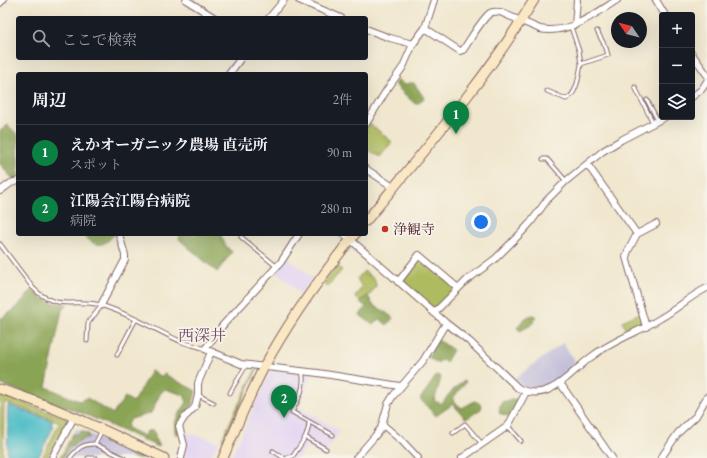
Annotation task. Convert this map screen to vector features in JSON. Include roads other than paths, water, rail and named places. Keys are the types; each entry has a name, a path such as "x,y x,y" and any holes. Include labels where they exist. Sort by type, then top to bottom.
{"street":[{"path":"0,4 3,0"},
{"path":"186,0 212,16"},
{"path":"271,16 284,0"},
{"path":"299,0 336,16"},
{"path":"368,121 403,67 413,44 425,28 434,0"},
{"path":"368,219 476,86 521,22 534,0"},
{"path":"573,25 577,0"},
{"path":"425,28 460,51 463,50 478,27 490,13 495,11 521,22 546,30 581,23 617,0"},
{"path":"656,0 663,12"},
{"path":"368,30 390,38 413,44"},
{"path":"695,58 707,75"},
{"path":"230,72 240,60"},
{"path":"695,95 702,89 707,81"},
{"path":"434,313 458,288 494,259 521,233 547,200 566,181 621,140 660,120"},
{"path":"587,164 637,234"},
{"path":"368,170 393,188"},
{"path":"0,191 16,182"},
{"path":"646,327 626,257 637,234 656,224"},
{"path":"101,305 125,260 120,236"},
{"path":"181,458 184,445 179,426 184,418 195,407 198,395 198,383 208,350 223,325 276,266 298,236"},
{"path":"223,458 264,367 285,330 350,236 398,282 470,342 518,388 526,392 541,392 550,389 560,383 603,348 667,315 691,296 707,288"},
{"path":"398,282 419,255 458,288"},
{"path":"356,458 375,436 382,424 388,404 400,386 423,361 446,323"},
{"path":"208,350 246,365 302,371 400,386"},
{"path":"560,383 612,458"},
{"path":"0,389 42,403 102,429 149,455 164,458"},
{"path":"462,458 508,426 526,392"},
{"path":"661,458 678,433 696,416 707,397"},
{"path":"52,458 74,417"},
{"path":"382,424 403,442 418,458"}],"lane":[{"path":"547,92 566,99 569,98 575,89 581,64 573,25"},
{"path":"581,64 608,55 597,31"},
{"path":"635,87 656,122"},
{"path":"647,100 656,122"},
{"path":"543,159 547,159 566,181"},
{"path":"241,237 276,266"},
{"path":"0,244 33,288 51,301 101,305 136,319 181,341 208,350"},
{"path":"87,341 88,323 101,305"},
{"path":"117,355 136,319"},
{"path":"230,394 246,365"},
{"path":"302,371 304,380 300,397 292,412 333,435"},
{"path":"198,395 214,403"},
{"path":"287,458 293,456 309,431 309,422"},
{"path":"453,433 465,424 482,444"},
{"path":"508,426 521,441"},
{"path":"95,444 102,429"},
{"path":"305,437 326,449"},
{"path":"70,458 77,449 86,444 95,444 124,458"},
{"path":"272,451 284,458"},
{"path":"88,458 96,458"}],"water":[{"path":"8,405 53,421 51,425 54,426 38,458 7,458"}],"place":[{"name":"えかオーガニック農場 直売所","path":"456,134"},
{"name":"浄観寺","path":"385,229"},
{"name":"江陽会江陽台病院","path":"284,418"}],"district":[{"name":"西深井","path":"202,335"}]}
